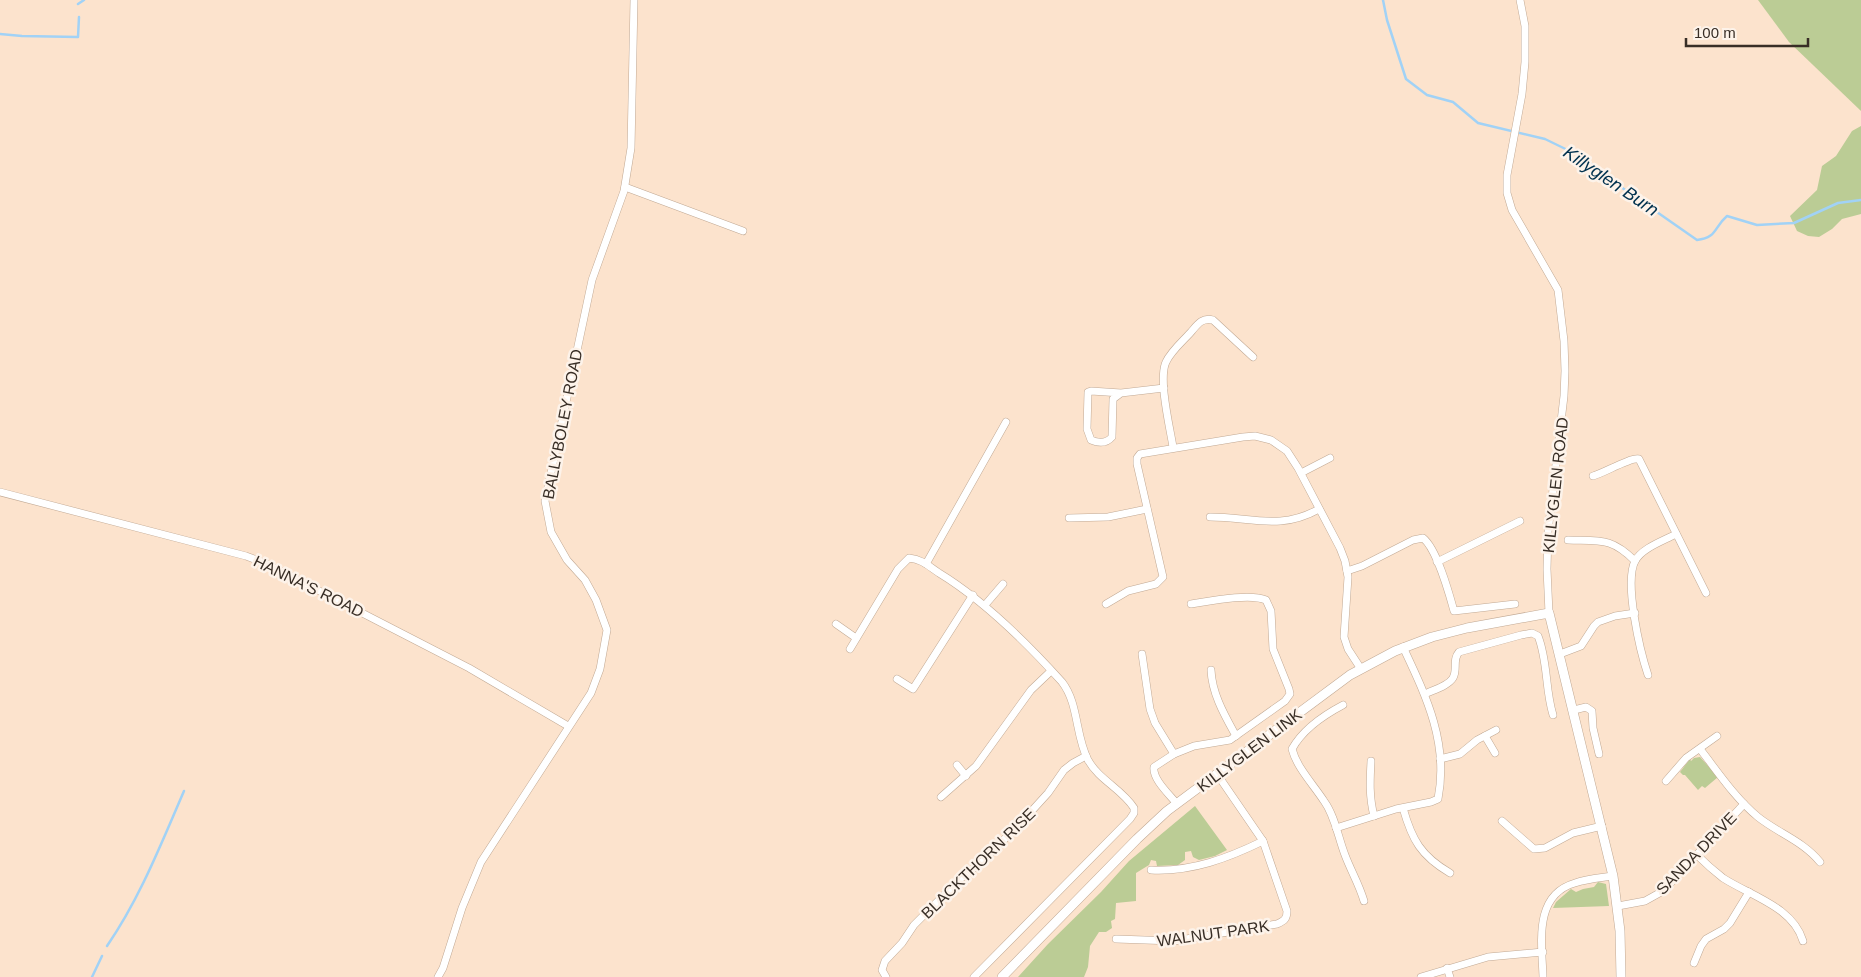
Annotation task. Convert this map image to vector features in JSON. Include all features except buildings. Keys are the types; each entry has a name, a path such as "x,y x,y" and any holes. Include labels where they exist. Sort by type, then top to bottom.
{"street":[{"name":"BALLYBOLEY ROAD","path":"438,977 443,968 462,908 481,862 593,687 600,670 606,630 596,600 584,580 567,560 551,532 545,501 592,280 625,187 631,148 634,0"},
{"name":"KILLYGLEN ROAD","path":"1520,0 1526,41 1522,94 1508,175 1508,201 1554,281 1561,300 1566,371 1548,532 1547,569 1550,613 1613,876 1618,906 1621,977"},
{"path":"625,187 743,231"},
{"path":"1174,447 1164,388 1164,371 1168,360 1203,320 1210,319 1252,357"},
{"path":"1121,393 1114,399 1112,437 1107,442 1098,443 1091,440 1087,429 1088,392 1121,393 1164,388"},
{"path":"926,564 1006,422"},
{"path":"1106,604 1125,592 1156,584 1163,577 1137,458 1145,452 1174,447 1243,437 1262,437 1284,448 1301,473 1340,548 1347,571 1348,590 1344,637 1350,653 1361,669"},
{"path":"1301,473 1330,458"},
{"path":"1593,476 1606,473 1632,459 1639,460 1706,593"},
{"name":"HANNA'S ROAD","path":"0,492 246,556 268,564 469,668 568,726"},
{"path":"1069,518 1108,517 1147,509"},
{"path":"1210,517 1282,522 1303,518 1319,510"},
{"path":"1437,562 1520,521"},
{"path":"1648,675 1635,614 1631,580 1635,561 1648,549 1676,534"},
{"path":"1347,571 1362,566 1418,538 1423,538 1427,541 1437,562 1448,589 1454,611 1515,604"},
{"path":"1568,540 1614,544 1635,561"},
{"path":"850,649 898,569 909,558 921,560 985,605 1058,678 1071,696 1086,756 1098,773 1132,804 1134,814 974,977"},
{"path":"985,605 1003,584"},
{"path":"897,679 913,690 973,595"},
{"path":"1177,804 1157,778 1154,767 1174,754 1194,746 1224,742 1236,736 1285,701 1290,694 1273,649 1270,607 1266,600 1259,598 1223,599 1192,604"},
{"name":"KILLYGLEN LINK","path":"1002,977 1136,839 1177,804 1361,669 1403,647 1446,633 1550,613"},
{"path":"1560,654 1581,646 1598,622 1615,616 1635,614"},
{"path":"836,624 856,638"},
{"path":"1425,694 1453,679 1455,658 1460,652 1521,634 1532,634 1538,636 1542,645 1548,700 1553,715"},
{"path":"1336,828 1438,799 1440,758 1436,726 1425,694 1403,647"},
{"path":"1142,654 1150,709 1155,723 1174,754"},
{"path":"1211,670 1218,701 1236,736"},
{"path":"941,797 966,776 985,755 1031,690 1051,671"},
{"path":"1343,705 1315,724 1295,743 1292,749 1305,776 1325,802 1345,855 1360,886 1364,901"},
{"path":"1574,710 1586,707 1592,711 1592,728 1599,754"},
{"path":"1440,758 1460,754 1475,742 1496,730"},
{"path":"1485,736 1495,753"},
{"path":"1666,781 1686,758 1717,736"},
{"path":"1700,749 1744,804 1764,821 1810,850 1820,862"},
{"name":"BLACKTHORN RISE","path":"886,977 882,970 884,962 902,943 913,927 960,879 983,861 1028,815 1048,793 1064,770 1086,756"},
{"path":"1371,761 1369,785 1374,816"},
{"path":"957,765 966,776"},
{"name":"WALNUT PARK","path":"1116,939 1174,941 1283,922 1287,917 1287,911 1263,840 1217,774"},
{"name":"SANDA DRIVE","path":"1618,906 1641,902 1655,897 1669,886 1744,804"},
{"path":"1403,808 1410,832 1419,848 1433,862 1450,873"},
{"path":"1502,821 1534,849 1545,848 1573,833 1602,826"},
{"path":"1151,870 1178,869 1202,865 1226,858 1263,840"},
{"path":"1696,856 1723,878 1783,913 1798,928 1803,942"},
{"path":"1543,977 1542,928 1544,913 1556,895 1574,883 1613,876"},
{"path":"1694,963 1706,939 1730,923 1749,892"},
{"path":"1421,977 1488,957 1543,952"},
{"path":"1447,968 1450,977"}],"green space":[{"path":"1758,0 1861,0 1861,111 1789,42"},
{"path":"1861,126 1861,214 1842,219 1832,229 1819,237 1808,236 1797,231 1790,216 1817,190 1822,166 1836,156 1852,131"},
{"path":"1700,757 1718,777 1705,788 1702,786 1698,790 1680,772 1690,759 1691,761 1694,758"},
{"path":"1195,806 1227,850 1215,856 1199,860 1193,857 1191,851 1185,852 1185,860 1178,865 1157,866 1156,861 1151,860 1149,865 1136,873 1136,901 1116,903 1115,919 1111,921 1112,928 1106,932 1099,932 1090,946 1088,967 1084,977 1018,977 1129,861"},
{"path":"1598,882 1606,884 1609,906 1553,908 1556,902 1571,889 1576,892 1594,887"}],"waterway":[{"path":"78,4 84,0"},
{"name":"Killyglen Burn","path":"1383,0 1387,20 1406,79 1427,95 1453,102 1478,123 1545,139 1584,158 1611,180 1697,240 1712,234 1727,216 1757,225 1794,223 1838,203 1861,200"},
{"path":"0,34 78,37 79,17"},
{"path":"107,946 140,890 184,791"},
{"path":"92,977 102,956"}]}
